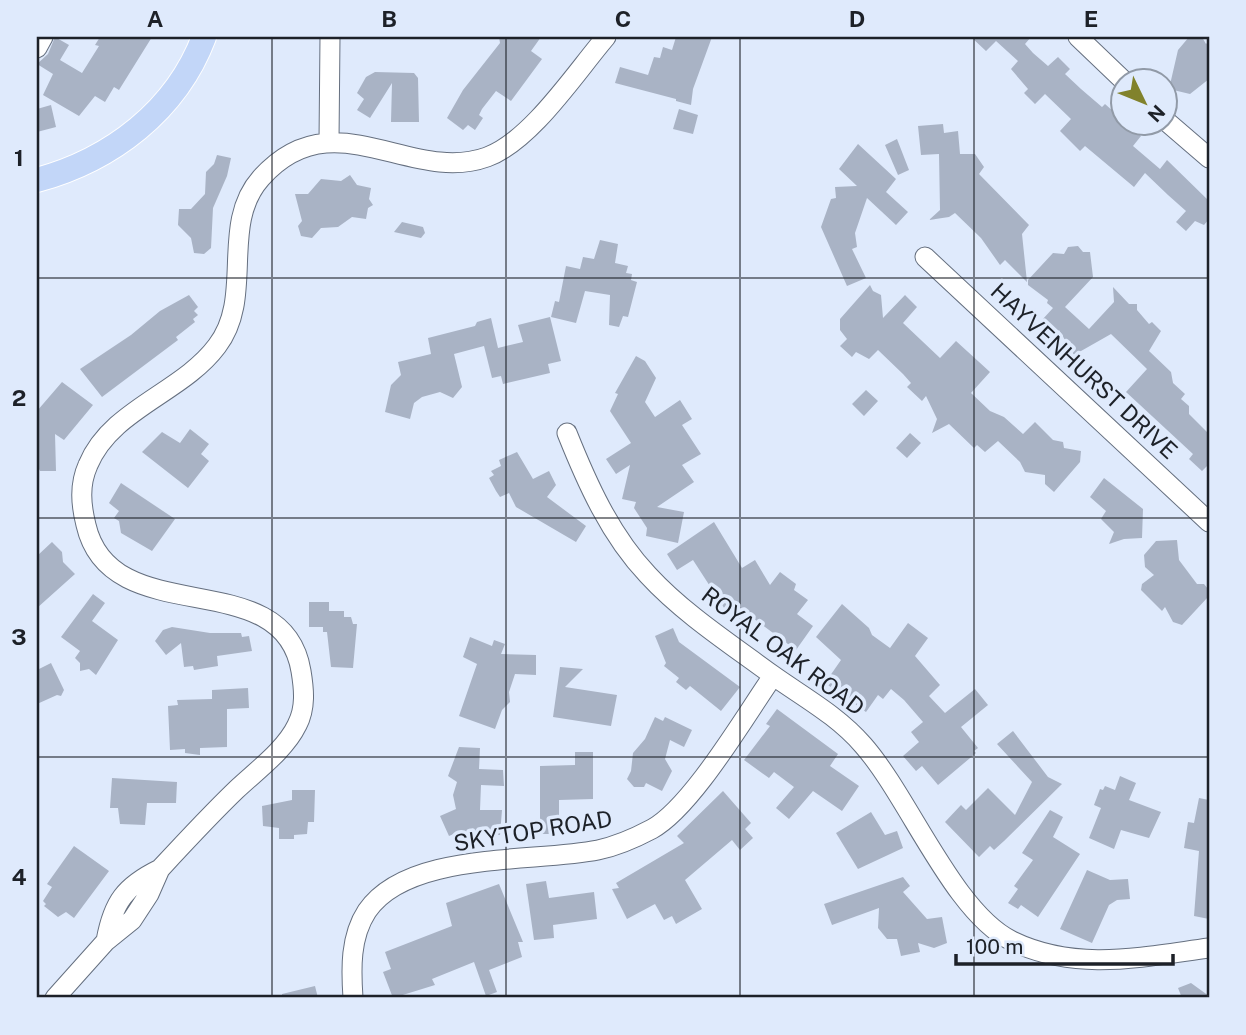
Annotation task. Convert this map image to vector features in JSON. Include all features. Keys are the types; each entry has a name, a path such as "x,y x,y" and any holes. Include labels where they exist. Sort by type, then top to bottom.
{"main road":[{"path":"37,180 89,162 138,130 181,81 204,37"}],"street":[{"path":"37,48 43,37"},
{"path":"330,37 330,141"},
{"path":"55,998 106,941 132,920 160,869 297,726 304,690 300,663 291,643 261,615 244,608 152,589 116,572 88,536 81,504 84,475 100,443 116,426 198,367 219,345 231,320 235,298 239,220 247,198 261,178 279,162 301,149 330,141 432,160 467,163 486,158 502,151 533,122 606,37"},
{"path":"1078,37 1110,68"},
{"path":"1180,133 1209,158"},
{"name":"HAYVENHURST DRIVE","path":"925,257 1209,522"},
{"name":"ROYAL OAK ROAD","path":"567,433 608,521 649,576 689,612 774,676 828,712 863,744 892,782 967,902 1009,940 1038,952 1087,962 1209,948"},
{"name":"SKYTOP ROAD","path":"352,998 350,962 358,930 368,910 388,891 408,880 454,867 599,850 627,841 655,827 691,792 774,676"},
{"path":"106,941 111,915 129,888 136,881 160,869"},
{"path":"129,888 144,901"}],"building":[{"path":"55,37 69,45 60,60 82,73 99,46 95,45 100,37 152,37 119,90 114,87 105,102 95,96 79,116 43,95 53,74 37,64 48,54"},
{"path":"499,37 541,37 531,51 542,59 511,101 496,91 482,109 479,115 483,118 475,130 468,125 463,130 447,118 463,90 500,43"},
{"path":"676,37 712,37 693,89 691,105 615,83 620,67 648,75 654,57 660,58 663,47 672,50"},
{"path":"971,37 1031,37 1025,44 1048,66 1058,57 1070,69 1065,74 1102,107 1105,104 1110,108 1110,136 1141,136 1133,146 1160,169 1167,160 1209,201 1209,219 1204,225 1195,221 1186,231 1176,222 1186,211 1145,173 1134,187 1085,146 1080,151 1060,131 1071,119 1045,94 1035,104 1024,93 1028,89 1011,69 1018,61 996,41 986,51"},
{"path":"1189,37 1202,37 1206,44 1209,41 1209,79 1190,94 1180,92 1180,66 1174,66 1178,50"},
{"path":"375,72 414,73 418,78 419,122 391,122 392,83 370,118 357,110 364,99 357,93 366,77"},
{"path":"51,105 56,127 37,132 37,109"},
{"path":"679,109 698,115 693,134 673,129"},
{"path":"943,124 944,133 958,131 960,154 975,154 984,167 979,174 1029,225 1022,234 1027,282 1005,260 1000,265 981,238 955,213 949,217 929,220 940,210 939,154 921,155 918,126"},
{"path":"897,139 909,170 898,175 885,145"},
{"path":"858,144 896,179 886,192 908,212 896,225 867,198 855,233 857,247 852,249 866,278 847,286 821,227 831,199 836,198 835,187 857,186 839,169"},
{"path":"217,155 231,158 227,176 213,208 211,248 204,254 194,253 191,238 178,225 179,209 191,209 205,194 206,172 214,164"},
{"path":"350,175 357,185 371,188 369,199 373,205 368,208 366,219 352,217 338,227 321,228 312,238 301,236 298,226 302,221 295,194 308,194 321,179 341,181"},
{"path":"402,222 423,227 425,233 421,238 394,232"},
{"path":"600,240 618,244 615,263 628,266 626,273 632,274 631,280 637,282 628,317 623,316 619,327 609,325 610,295 585,291 576,323 551,317 555,301 559,302 566,266 580,269 583,257 594,259"},
{"path":"1078,246 1083,252 1090,252 1093,277 1065,307 1089,329 1114,302 1113,287 1129,304 1137,304 1137,310 1149,324 1152,322 1161,331 1149,351 1171,372 1173,383 1185,394 1181,399 1189,406 1189,414 1209,434 1209,464 1202,471 1189,459 1193,454 1126,392 1147,369 1111,334 1074,355 1059,330 1054,335 1043,326 1042,320 1053,308 1047,303 1048,300 1028,285 1028,280 1053,253 1064,254 1068,247"},
{"path":"870,285 873,291 881,295 883,318 905,295 917,307 903,323 940,358 956,341 990,372 971,393 990,411 1004,417 1023,434 1035,422 1053,440 1063,442 1064,448 1081,451 1080,462 1054,492 1045,484 1045,475 1025,472 1020,462 998,441 985,452 977,445 974,448 949,424 932,433 937,419 926,396 922,401 907,387 911,383 878,350 869,359 856,352 852,357 840,346 847,339 840,330 840,319"},
{"path":"189,295 198,307 194,311 198,315 193,319 195,322 176,337 178,340 102,397 80,369 131,335 160,311"},
{"path":"550,317 561,361 548,364 550,373 503,384 501,376 492,378 484,346 454,354 462,387 453,398 440,392 422,397 414,403 410,419 385,412 391,385 401,375 398,362 431,354 428,338 475,326 477,322 491,318 498,348 523,342 518,325"},
{"path":"636,356 645,361 656,378 645,402 655,417 680,400 692,419 682,425 701,454 682,465 694,482 657,507 684,512 678,543 646,536 647,528 634,508 636,502 622,499 630,465 616,474 606,459 631,443 610,411 618,394 615,393"},
{"path":"62,382 93,405 64,440 55,434 56,471 40,471 37,465 37,411"},
{"path":"866,390 878,401 864,416 852,404"},
{"path":"190,429 209,444 201,454 209,461 188,488 142,452 162,432 180,443"},
{"path":"910,433 921,443 907,458 896,448"},
{"path":"517,452 533,479 549,471 556,485 547,497 586,526 576,542 516,507 509,493 500,497 496,491 489,478 494,475 491,471 501,466 499,460"},
{"path":"1104,478 1143,509 1142,538 1124,539 1109,544 1114,532 1101,519 1106,511 1090,497"},
{"path":"121,483 175,519 152,551 121,533 119,521 114,518 119,511 109,503"},
{"path":"714,522 742,568 755,560 770,585 780,572 796,584 794,590 808,600 797,614 813,626 796,650 738,607 728,614 693,560 677,570 667,554"},
{"path":"1177,540 1179,560 1197,584 1204,584 1208,589 1208,597 1182,625 1173,622 1165,607 1162,611 1141,590 1142,584 1154,575 1145,567 1144,555 1156,541"},
{"path":"52,542 62,552 63,562 75,574 37,608 37,556"},
{"path":"93,594 105,603 92,621 118,640 96,675 89,669 80,671 80,663 75,658 80,651 61,637"},
{"path":"309,602 329,602 329,611 344,611 344,617 351,617 353,624 357,624 353,668 331,667 327,632 323,632 323,627 309,627"},
{"path":"842,604 869,628 872,635 890,648 908,623 928,638 915,656 940,685 929,696 945,713 975,689 988,705 961,727 978,748 974,751 976,753 938,785 922,766 916,771 903,756 919,742 911,732 923,722 904,700 891,689 883,699 878,695 866,712 825,683 841,660 816,637"},
{"path":"172,627 210,633 241,633 242,637 249,636 252,651 217,656 218,666 194,670 193,666 184,667 181,643 166,655 155,641 163,630"},
{"path":"673,628 679,642 740,687 721,711 690,686 686,690 676,682 679,678 664,666 666,663 655,636"},
{"path":"470,637 492,646 494,640 505,644 501,654 536,655 536,675 515,674 509,692 510,702 502,710 495,729 459,716 477,664 463,657"},
{"path":"51,663 64,690 61,696 57,695 37,704 37,670"},
{"path":"560,667 583,669 565,687 617,695 611,726 553,717"},
{"path":"248,688 249,708 227,709 227,747 200,748 200,755 185,753 185,749 170,750 168,706 178,705 177,700 212,699 212,690"},
{"path":"777,709 838,754 830,766 859,786 842,811 813,791 789,819 776,808 794,787 774,772 769,778 744,760 770,726 766,724"},
{"path":"655,717 663,721 665,717 692,730 684,747 670,740 665,759 672,771 662,791 646,783 644,787 634,787 627,779 633,753 645,739"},
{"path":"1013,731 1048,777 1062,784 994,850 990,846 979,857 945,822 961,805 966,810 988,788 1015,815 1032,782 997,744"},
{"path":"459,747 480,748 479,769 503,770 504,786 481,785 480,810 502,810 500,835 458,832 449,836 440,816 456,809 453,795 457,782 448,776"},
{"path":"575,752 593,752 593,799 559,800 559,834 540,834 540,766 575,765"},
{"path":"1120,776 1136,783 1129,800 1161,812 1149,838 1121,830 1114,849 1089,838 1101,808 1094,805 1100,789 1103,790 1105,786 1115,790"},
{"path":"112,778 177,782 176,803 147,803 145,825 120,824 118,808 110,808"},
{"path":"292,790 315,790 314,822 308,822 307,834 294,835 294,839 279,839 279,828 263,826 262,806 292,800"},
{"path":"723,791 751,823 745,829 753,838 740,850 732,840 685,880 702,909 676,924 672,916 664,920 655,904 627,919 612,889 619,888 616,883 684,843 677,836"},
{"path":"1199,798 1209,800 1209,919 1194,916 1199,851 1184,848 1188,822 1194,823"},
{"path":"1050,810 1063,817 1053,837 1080,854 1038,917 1021,905 1018,909 1008,903 1018,889 1014,886 1033,860 1022,853"},
{"path":"871,812 885,835 897,831 903,848 858,869 836,833"},
{"path":"74,846 109,871 74,918 66,912 58,917 44,906 46,904 43,901 52,887 47,884"},
{"path":"1087,870 1110,880 1128,879 1130,899 1117,900 1109,905 1092,943 1060,929"},
{"path":"903,877 910,886 903,892 927,919 942,917 947,943 934,948 918,943 920,952 901,956 897,939 887,939 878,928 879,908 832,925 824,904"},
{"path":"546,881 549,898 594,892 597,919 553,925 554,938 534,940 526,884"},
{"path":"499,884 523,942 518,942 522,957 489,970 497,992 486,996 474,962 432,979 435,985 393,998 383,972 391,969 385,952 452,926 446,903"},
{"path":"1191,983 1209,998 1182,998 1178,988"},
{"path":"315,986 318,998 282,998 282,994"}]}
